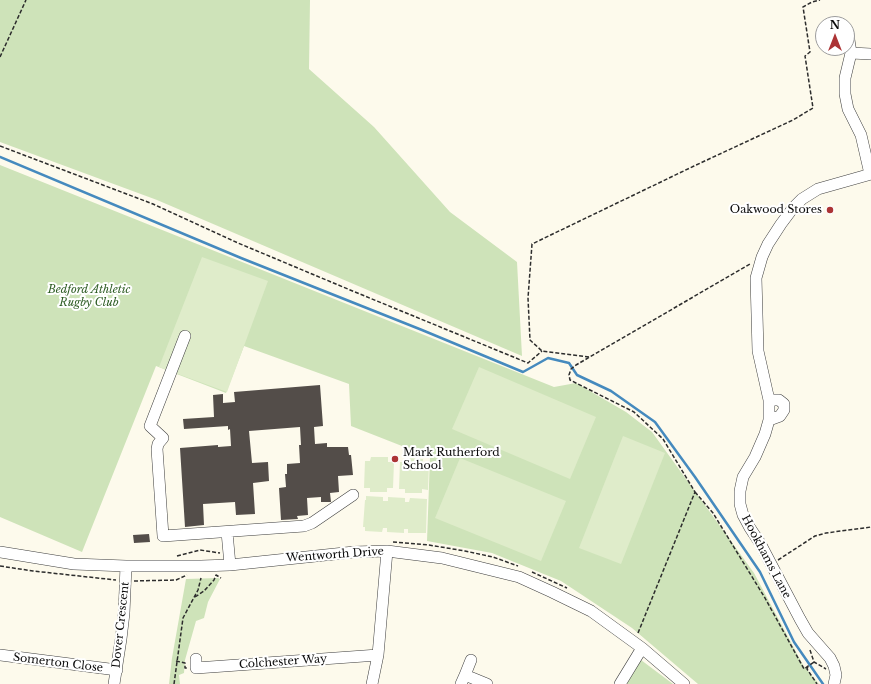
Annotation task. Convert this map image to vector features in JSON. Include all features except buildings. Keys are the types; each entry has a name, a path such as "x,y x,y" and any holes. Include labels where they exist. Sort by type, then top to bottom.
{"street":[{"path":"855,53 871,54"},
{"path":"850,56 845,78 845,94 848,109 861,136 870,174"},
{"name":"Hookhams Lane","path":"834,684 836,675 832,662 808,633 772,564 743,515 740,504 740,491 743,477 755,457 765,434 769,420 769,400 758,351 756,278 762,257 768,244 781,224 802,199 818,189 870,174"},
{"path":"185,336 150,426 163,438 158,444 157,449 163,536 304,526 312,523 353,495"},
{"path":"227,532 229,560"},
{"path":"372,684 378,655 386,551"},
{"name":"Wentworth Drive","path":"0,552 74,564 126,566 201,566 229,560 386,551 442,558 519,577 591,611 642,648 684,684"},
{"name":"Dover Crescent","path":"114,684 122,639 126,566"},
{"path":"620,684 642,648"},
{"name":"Somerton Close","path":"0,655 116,670"},
{"name":"Colchester Way","path":"196,664 378,655"},
{"path":"471,660 463,679 487,684"}],"path":[{"path":"0,57 26,0"},
{"path":"589,357 542,352 530,340 528,298 532,244 793,120 813,108 805,56 810,52 803,7 820,0"},
{"path":"0,146 154,204 238,243 528,362 542,352"},
{"path":"762,257 589,357 576,365 568,375 570,380 634,412 663,439 695,492 713,513 765,598 804,669 814,662"},
{"path":"637,636 695,492"},
{"path":"772,564 815,536 826,533 871,527"},
{"path":"178,556 200,550 229,560"},
{"path":"0,566 125,581 176,580 190,574"},
{"path":"212,574 221,578"},
{"path":"195,597 204,591 214,580 216,575"},
{"path":"174,684 183,618 195,597 201,578"},
{"path":"176,661 185,663 185,668 196,664"},
{"path":"808,666 807,669 817,684"}],"green space":[{"path":"0,0 310,0 309,69 374,127 450,212 517,262 522,356 157,200 0,142"},
{"name":"Bedford Athletic Rugby Club","path":"0,165 554,387 576,383 626,412 652,432 754,573 803,665 819,684 698,684 632,628 561,581 492,553 427,541 430,457 351,426 349,384 244,346 226,393 156,366 82,552 0,517"},
{"path":"202,257 268,281 227,392 159,367"},
{"path":"479,367 596,417 570,479 452,429"},
{"path":"623,436 665,453 621,564 579,548"},
{"path":"371,457 388,457 388,462 394,462 393,488 387,488 387,492 370,492 370,488 364,488 365,461 370,461"},
{"path":"406,458 423,459 423,463 429,463 428,490 422,489 422,493 405,493 405,489 399,489 400,462 406,462"},
{"path":"460,458 566,501 541,561 435,518"},
{"path":"366,496 383,497 383,501 388,501 388,497 405,498 405,502 409,502 410,498 427,499 426,533 408,533 408,529 404,529 404,533 387,532 387,528 383,528 382,532 365,531 365,527 363,527"},
{"path":"186,579 220,579 208,602 204,618 196,621 185,660 184,673 179,675 180,684 169,684"},
{"path":"641,660 673,684 625,684"}],"waterway":[{"path":"0,157 241,258 523,372 548,358 569,363 577,375 611,391 655,422 695,477 760,572 794,642 823,684"}],"place":[{"name":"Oakwood Stores","path":"830,210"},
{"name":"Mark Rutherford School","path":"395,459"}]}
